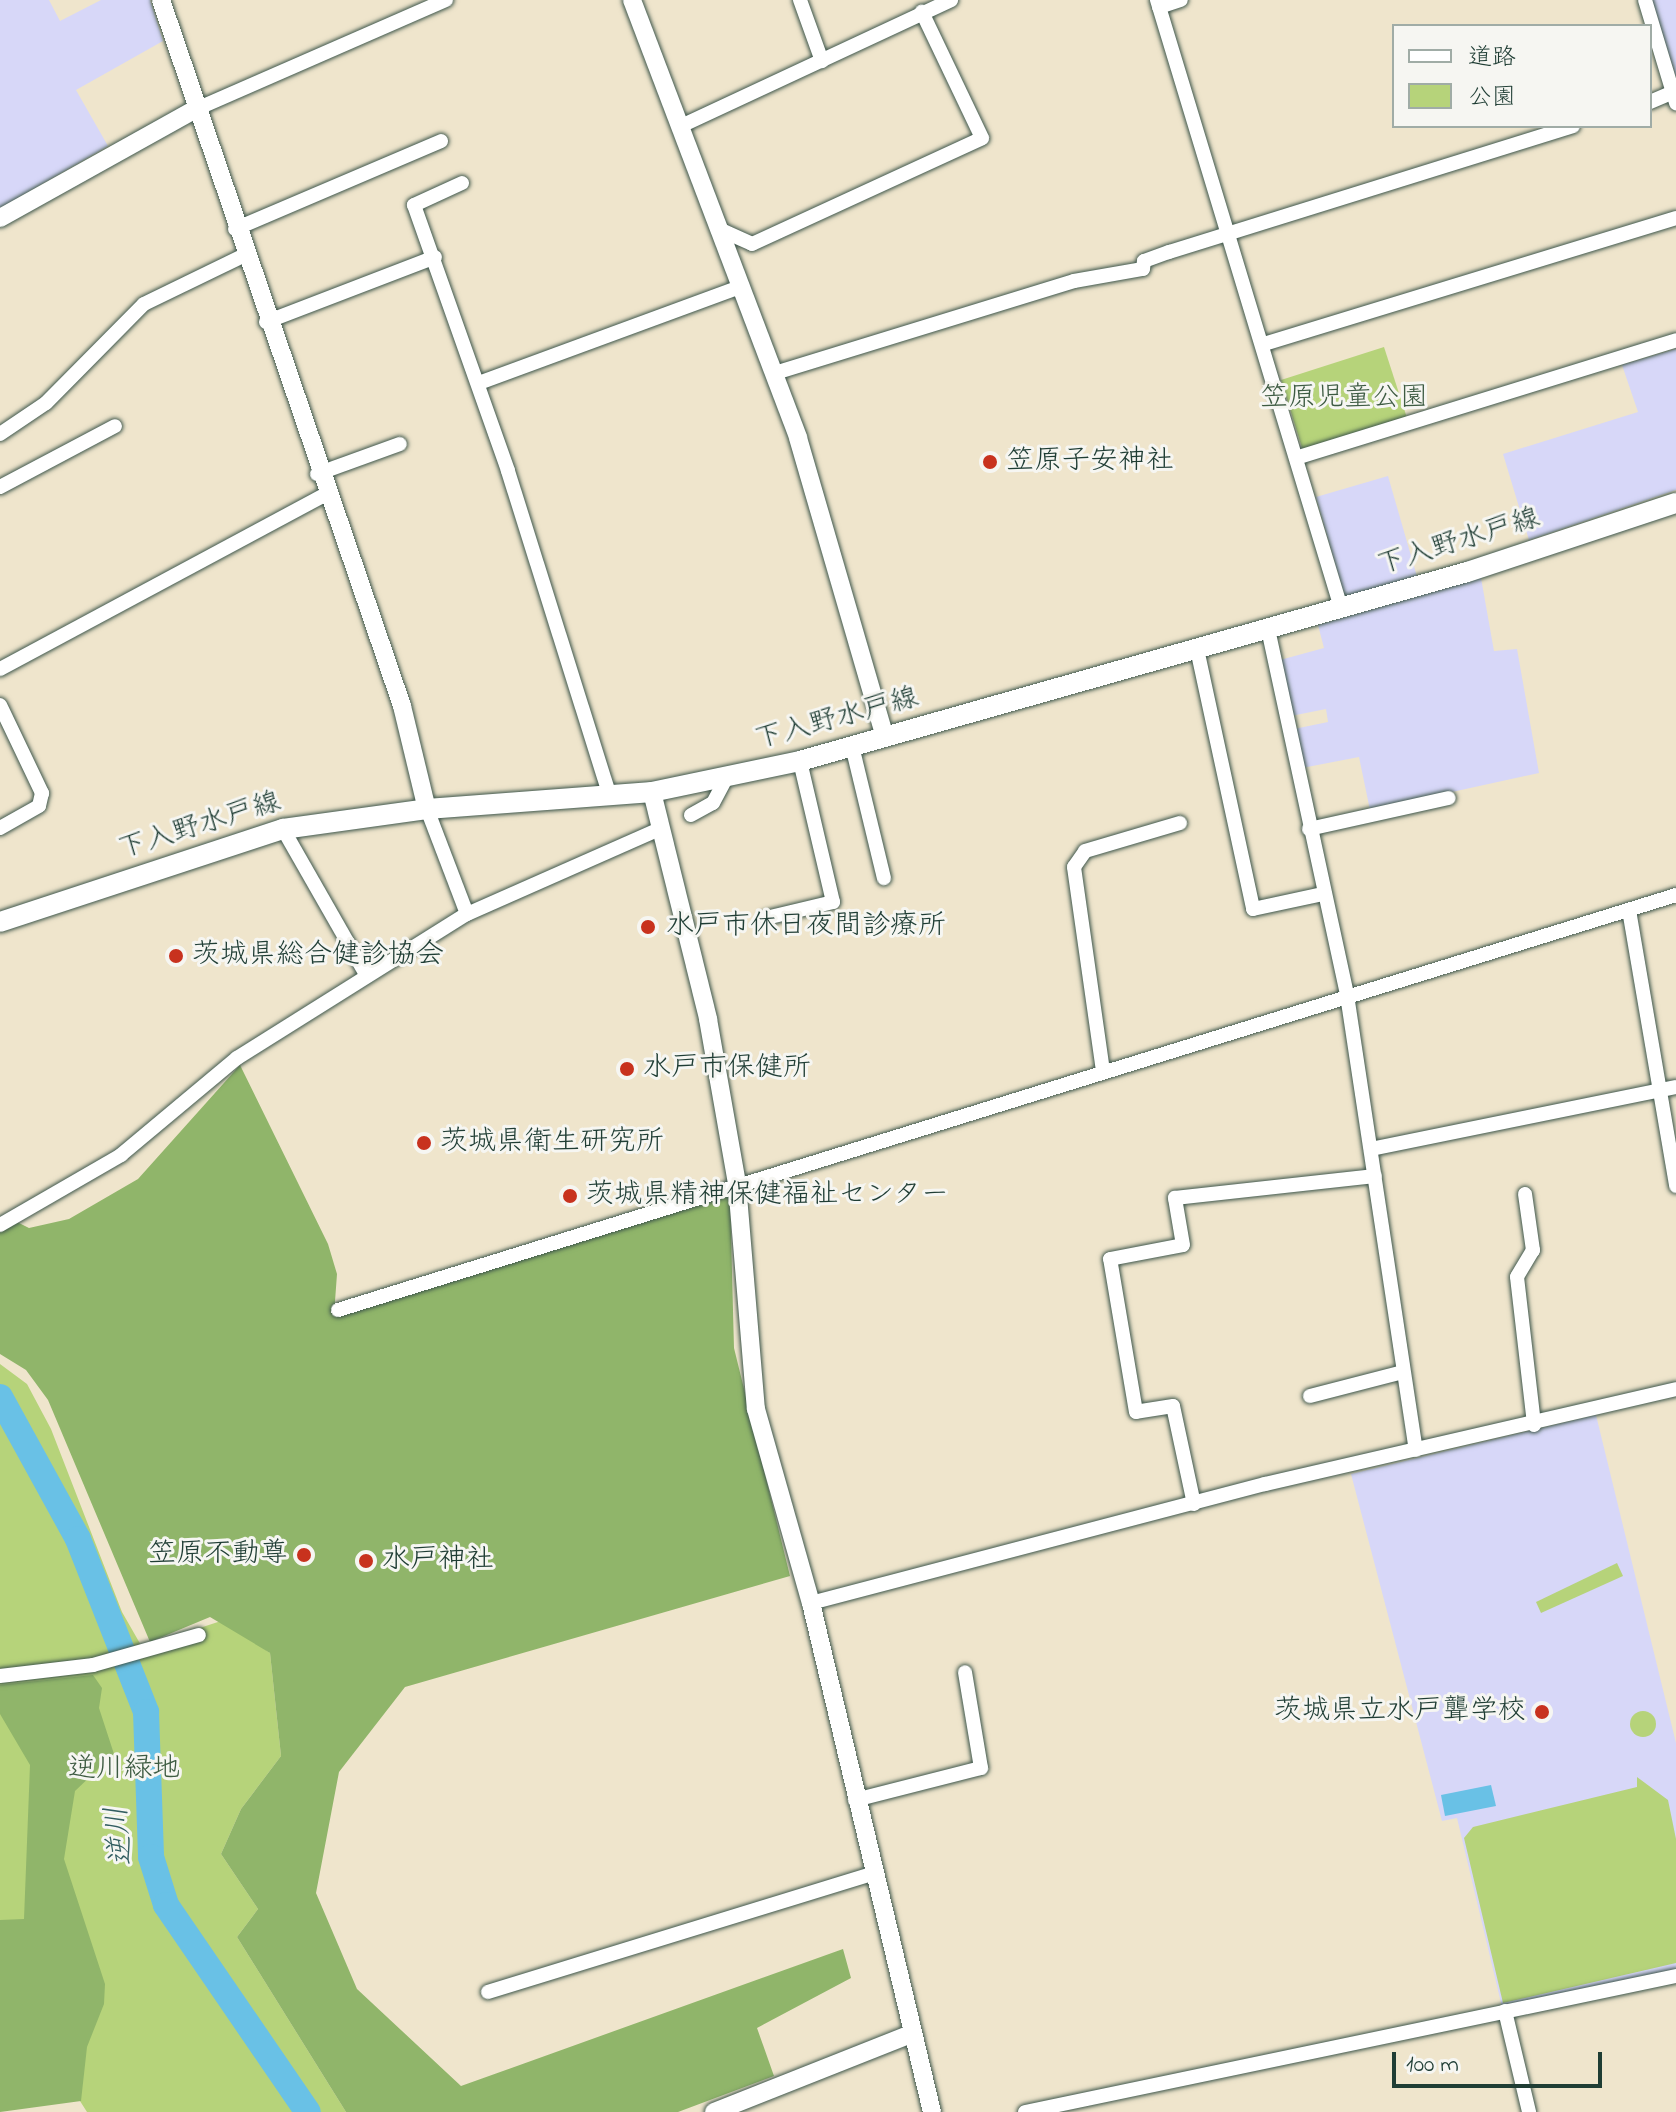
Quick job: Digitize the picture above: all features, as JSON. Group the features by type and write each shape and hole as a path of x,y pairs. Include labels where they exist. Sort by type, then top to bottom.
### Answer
{"main road":[{"name":"下入野水戸線","path":"0,922 283,829 427,809 652,792 800,761 1341,608 1676,503"}],"street":[{"path":"161,0 194,110 324,495 402,706 427,809 467,914"},
{"path":"0,218 194,110 446,0"},
{"path":"632,0 775,373 885,737"},
{"path":"800,0 822,61"},
{"path":"681,126 951,0"},
{"path":"1181,0 1158,3 1299,457 1341,608"},
{"path":"1645,0 1675,96 1652,102"},
{"path":"721,230 752,244 982,138 922,12"},
{"path":"775,373 1074,281 1143,269 1144,261 1228,233 1567,128"},
{"path":"235,229 441,141"},
{"path":"462,183 414,205 479,383 610,796"},
{"path":"1264,344 1676,218"},
{"path":"0,434 46,403 144,304 243,256"},
{"path":"266,322 435,257"},
{"path":"479,383 742,286"},
{"path":"1299,457 1676,340"},
{"path":"0,487 115,426"},
{"path":"317,474 400,444"},
{"path":"0,669 324,495"},
{"path":"1268,629 1347,995 1416,1450"},
{"path":"1197,649 1253,909 1323,894"},
{"path":"0,705 42,793 39,806 0,828"},
{"path":"852,746 884,878"},
{"path":"766,918 833,902 800,761"},
{"path":"691,815 713,803 727,777"},
{"path":"652,792 737,1184 748,1365 811,1603 872,1874 932,2112"},
{"path":"1309,829 1449,798"},
{"path":"1103,1071 1074,867 1085,851 1180,823"},
{"path":"0,1225 121,1155 237,1058 467,914 662,828"},
{"path":"283,829 367,976"},
{"path":"338,1310 1676,895"},
{"path":"1629,910 1676,1186"},
{"path":"1371,1149 1676,1087"},
{"path":"1194,1504 1173,1406 1136,1412 1110,1259 1183,1245 1175,1198 1375,1176"},
{"path":"1525,1194 1533,1250 1517,1277 1534,1425"},
{"path":"1310,1396 1403,1372"},
{"path":"811,1603 1194,1504 1676,1389"},
{"path":"0,1676 105,1662 199,1635"},
{"path":"855,1800 981,1768 965,1672"},
{"path":"488,1992 872,1874"},
{"path":"1025,2112 1676,1976"},
{"path":"1505,2011 1529,2112"},
{"path":"714,2112 911,2034"}],"shaded area":[{"path":"0,0 49,0 60,21 101,0 150,0 163,41 76,90 108,146 0,208"},
{"path":"1652,0 1676,0 1676,77"},
{"path":"1676,349 1676,490 1529,540 1503,454 1638,412 1622,365"},
{"path":"1388,476 1418,580 1346,601 1316,497"},
{"path":"1481,578 1494,651 1517,649 1539,773 1370,810 1359,757 1302,768 1294,729 1328,722 1326,709 1291,716 1280,660 1324,648 1318,625"},
{"name":"茨城県立水戸聾学校","path":"1596,1415 1676,1743 1676,1971 1502,2007 1457,1818 1442,1821 1351,1474"}],"green space":[{"name":"笠原児童公園","path":"1384,347 1407,418 1303,451 1281,380"},
{"path":"240,1065 328,1244 337,1274 334,1315 730,1196 734,1348 790,1576 405,1687 339,1772 316,1893 357,1989 461,2086 843,1949 851,1978 757,2028 774,2076 678,2112 346,2112 237,1937 258,1909 221,1854 241,1809 281,1756 270,1653 210,1617 150,1642 48,1400 26,1370 0,1354 0,1232 17,1222 29,1228 69,1219 138,1179"},
{"name":"逆川緑地","path":"0,1364 27,1384 51,1429 122,1612 142,1647 224,1620 270,1653 281,1756 241,1809 221,1854 258,1909 237,1937 346,2112 87,2112 80,2101 0,2100"},
{"path":"1617,1563 1623,1576 1541,1613 1536,1602"},
{"path":"93,1675 102,1688 99,1708 114,1754 75,1791 64,1859 105,1984 104,2004 87,2047 81,2101 0,2112 0,1920 24,1919 30,1765 0,1714 0,1685"},
{"path":"1643,1711 1652,1715 1656,1724 1652,1733 1643,1737 1634,1733 1630,1724 1634,1715"},
{"path":"1637,1777 1668,1800 1676,1839 1676,1963 1503,2003 1464,1838 1473,1827 1637,1787"}],"water":[{"path":"1491,1785 1496,1806 1445,1816 1441,1795"}],"waterway":[{"name":"逆川","path":"0,1397 78,1539 146,1712 151,1857 166,1905 308,2112"}],"place":[{"name":"笠原子安神社","path":"990,462"},
{"name":"水戸市休日夜間診療所","path":"648,927"},
{"name":"茨城県総合健診協会","path":"176,956"},
{"name":"水戸市保健所","path":"627,1069"},
{"name":"茨城県衛生研究所","path":"424,1143"},
{"name":"茨城県精神保健福祉センター","path":"570,1196"},
{"name":"笠原不動尊","path":"304,1555"},
{"name":"水戸神社","path":"366,1561"},
{"name":"茨城県立水戸聾学校","path":"1542,1712"}]}
